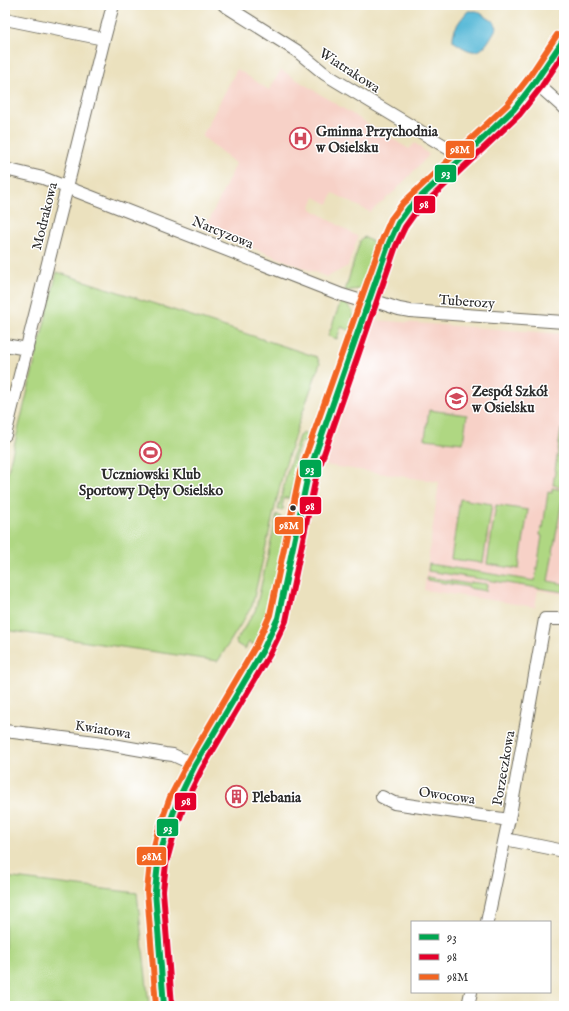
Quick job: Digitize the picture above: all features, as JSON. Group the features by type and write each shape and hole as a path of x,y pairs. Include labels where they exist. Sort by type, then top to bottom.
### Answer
{"street":[{"name":"Modrakowa","path":"5,435 114,5"},
{"name":"Wiatrakowa","path":"224,5 297,51 325,74 451,150 460,160"},
{"path":"5,19 104,40"},
{"path":"164,1006 155,891 158,863 168,827 178,800 195,765 264,650 278,618 308,475 368,301 398,223 412,204 509,114 535,82 564,39"},
{"path":"535,82 562,106"},
{"name":"Narcyzowa","path":"5,169 43,178 334,292 368,301"},
{"name":"Tuberozy","path":"368,301 410,312 564,322"},
{"path":"5,345 27,348"},
{"name":"Porzeczkowa","path":"487,921 509,820 545,619 564,620"},
{"name":"Kwiatowa","path":"5,731 96,742 165,754 195,765"},
{"name":"Owocowa","path":"382,797 394,803 509,820"},
{"path":"505,839 564,851"},
{"path":"468,1006 471,993"}],"shaded area":[{"name":"Gminna Przychodnia w Osielsku","path":"237,69 269,90 281,70 409,149 415,143 429,155 395,191 370,212 333,193 328,204 315,197 310,208 358,237 348,266 327,277 205,229 236,164 202,136"},
{"name":"Zespół Szkół w Osielsku","path":"374,320 564,334 564,595 538,590 535,607 424,590 439,482 325,465"}],"green space":[{"path":"364,237 376,244 379,251 367,283 359,289 345,291 360,241"},
{"name":"Uczniowski Klub Sportowy Dęby Osielsko","path":"57,272 317,357 320,363 283,473 252,606 218,661 5,630 5,483"},
{"path":"341,301 349,307 353,313 353,321 351,331 341,327 337,339 328,336"},
{"path":"429,410 467,415 463,443 425,439"},
{"path":"561,429 564,430 564,487 553,485"},
{"path":"304,433 314,437 311,444 301,441 294,460 304,463 303,466 289,498 284,498 282,507 284,508 282,510 278,510 287,473 299,436"},
{"path":"552,488 564,490 564,500 562,500 548,581 564,584 564,592 428,571 429,564 535,581 542,536 540,535 541,528 543,528 548,492 552,493"},
{"path":"460,499 492,504 483,563 451,559"},
{"path":"496,505 528,510 519,569 487,564"},
{"path":"277,514 281,517 280,528 283,529 283,562 266,629 257,644 249,642 245,649 237,644 236,641 255,611"},
{"path":"427,577 469,584 470,582 487,584 486,591 427,580"},
{"path":"5,877 137,893 149,1006 5,1006"}],"water":[{"path":"468,11 477,11 494,22 497,27 488,42 480,50 469,50 453,41 455,28"}],"transit line":[{"name":"98M","path":"156,1006 147,891 150,862 157,834 170,797 188,762 256,646 270,615 300,472 382,240 391,219 403,203 508,104 529,77 557,35"},
{"name":"93","path":"164,1006 155,891 158,863 165,836 178,800 195,765 263,650 278,618 308,475 389,243 398,223 409,208 514,109 535,82 564,39"},
{"name":"98","path":"172,1005 163,891 166,864 173,838 185,803 202,769 270,654 286,621 316,477 396,246 405,227 415,213 520,114 542,86 564,53"}],"place":[{"name":"Gminna Przychodnia w Osielsku","path":"300,139"},
{"name":"Zespół Szkół w Osielsku","path":"456,399"},
{"name":"Uczniowski Klub Sportowy Dęby Osielsko","path":"151,452"},
{"name":"Plebania","path":"236,797"}]}
